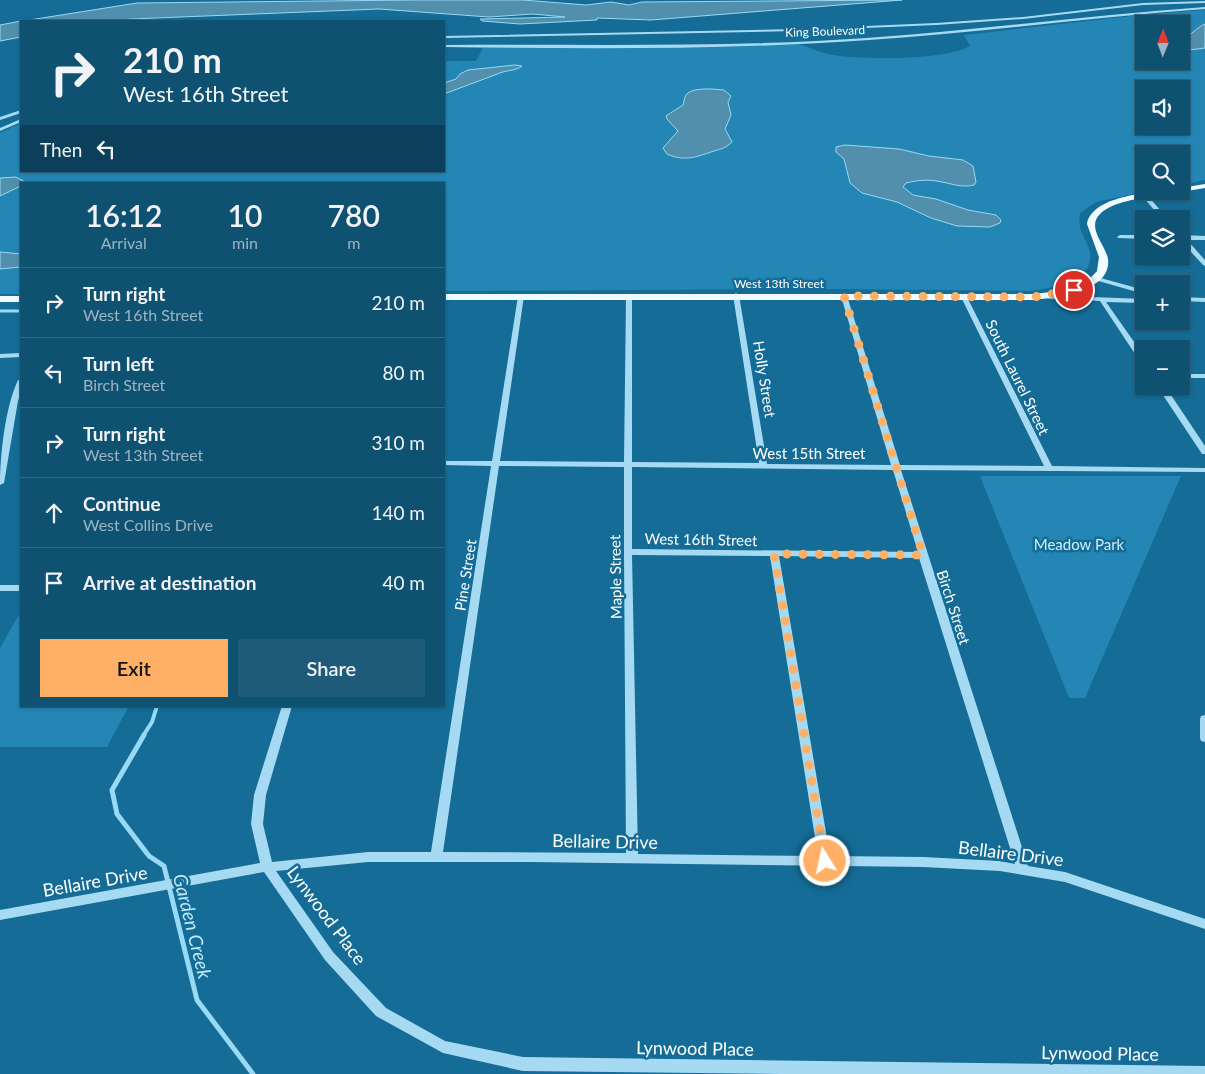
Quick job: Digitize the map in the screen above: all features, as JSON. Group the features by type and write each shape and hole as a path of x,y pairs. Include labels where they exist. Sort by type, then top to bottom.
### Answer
{"main road":[{"path":"1190,188 1205,186"},
{"path":"1034,297 1074,290 1097,279 1103,269 1104,259 1091,229 1091,220 1098,212 1109,205 1135,198"},
{"name":"West 13th Street","path":"445,297 1034,297"},
{"path":"0,299 20,299"}],"street":[{"name":"King Boulevard","path":"445,37 693,32 936,24 1023,18 1143,4 1205,2"},
{"name":"King Boulevard","path":"445,46 698,45 824,42 952,34 1136,13 1205,8"},
{"path":"693,32 698,45"},
{"path":"0,119 20,111"},
{"path":"0,130 20,120"},
{"path":"1148,200 1157,210"},
{"path":"1120,237 1135,237"},
{"path":"1190,237 1205,238"},
{"path":"1190,246 1205,264"},
{"path":"1097,279 1135,290"},
{"name":"Pine Street","path":"436,857 521,296"},
{"name":"Maple Street","path":"629,296 630,465 628,552 632,858"},
{"name":"Holly Street","path":"736,296 764,467"},
{"name":"Birch Street","path":"844,296 923,555 1023,869"},
{"name":"South Laurel Street","path":"964,297 1049,469"},
{"name":"West 13th Street","path":"1034,297 1135,300"},
{"path":"1190,299 1205,300"},
{"path":"1102,300 1135,348"},
{"path":"0,356 20,355"},
{"path":"1190,376 1205,376"},
{"path":"0,483 14,401 20,385"},
{"path":"1167,395 1205,452"},
{"name":"West 15th Street","path":"445,463 1205,470"},
{"name":"West 16th Street","path":"628,552 923,555"},
{"path":"774,554 825,861"},
{"path":"0,588 20,588"},
{"path":"267,867 257,824 260,795 287,707"},
{"path":"1205,719 1205,738"},
{"name":"Bellaire Drive","path":"0,915 267,867 368,857 632,858 974,864 1023,869 1083,882 1205,924"},
{"name":"Lynwood Place","path":"267,867 329,956 381,1012 443,1047 523,1064 1205,1073"}],"green space":[{"path":"1205,10 1205,180 1190,183 1190,145 1135,145 1135,194 1096,202 1080,213 1081,230 1090,253 1089,263 1085,271 1070,282 1060,286 1031,291 832,289 445,291 445,182 20,182 20,294 0,294 0,133 20,123 20,172 445,172 445,61 476,61 483,48 799,44 824,53 842,56 901,58 941,54 958,51 970,46 964,35 1135,16 1135,70 1190,70 1190,15 1141,15"},
{"name":"Meadow Park","path":"980,476 1181,476 1085,698 1069,698"},
{"path":"20,613 20,707 128,707 107,747 0,747 0,648"}],"shaded area":[{"path":"523,0 586,5 611,2 629,5 642,2 902,0 651,20 597,18 597,20 520,24 482,21 480,19 565,17 533,14 489,17 379,9 121,20 29,20 137,3"},
{"path":"20,21 20,37 0,41 0,25"},
{"path":"1205,24 1205,48 1190,50 1190,34"},
{"path":"515,65 522,66 445,94 445,83 456,79 460,74 468,70"},
{"path":"712,89 724,90 731,96 728,102 731,115 725,129 732,142 721,149 690,158 679,158 667,154 663,148 678,131 666,116 683,105 685,97 690,92"},
{"path":"845,145 899,149 929,156 963,160 973,166 976,182 974,185 962,186 924,180 906,183 903,187 913,195 936,199 968,210 996,215 1001,220 1000,223 990,227 957,226 931,218 897,202 862,193 850,183 844,159 836,152 836,147"},
{"path":"16,177 25,182 20,182 20,186 0,196 0,178"},
{"path":"0,252 20,254 20,267 0,269"}],"waterway":[{"name":"Garden Creek","path":"0,311 20,311"},
{"name":"Garden Creek","path":"143,736 152,722 157,707"},
{"name":"Garden Creek","path":"144,735 112,790 117,814 149,856 164,866 197,1000 253,1074"}],"route":[{"path":"825,861 774,554 923,555 844,296 1034,297 1074,290"}]}
